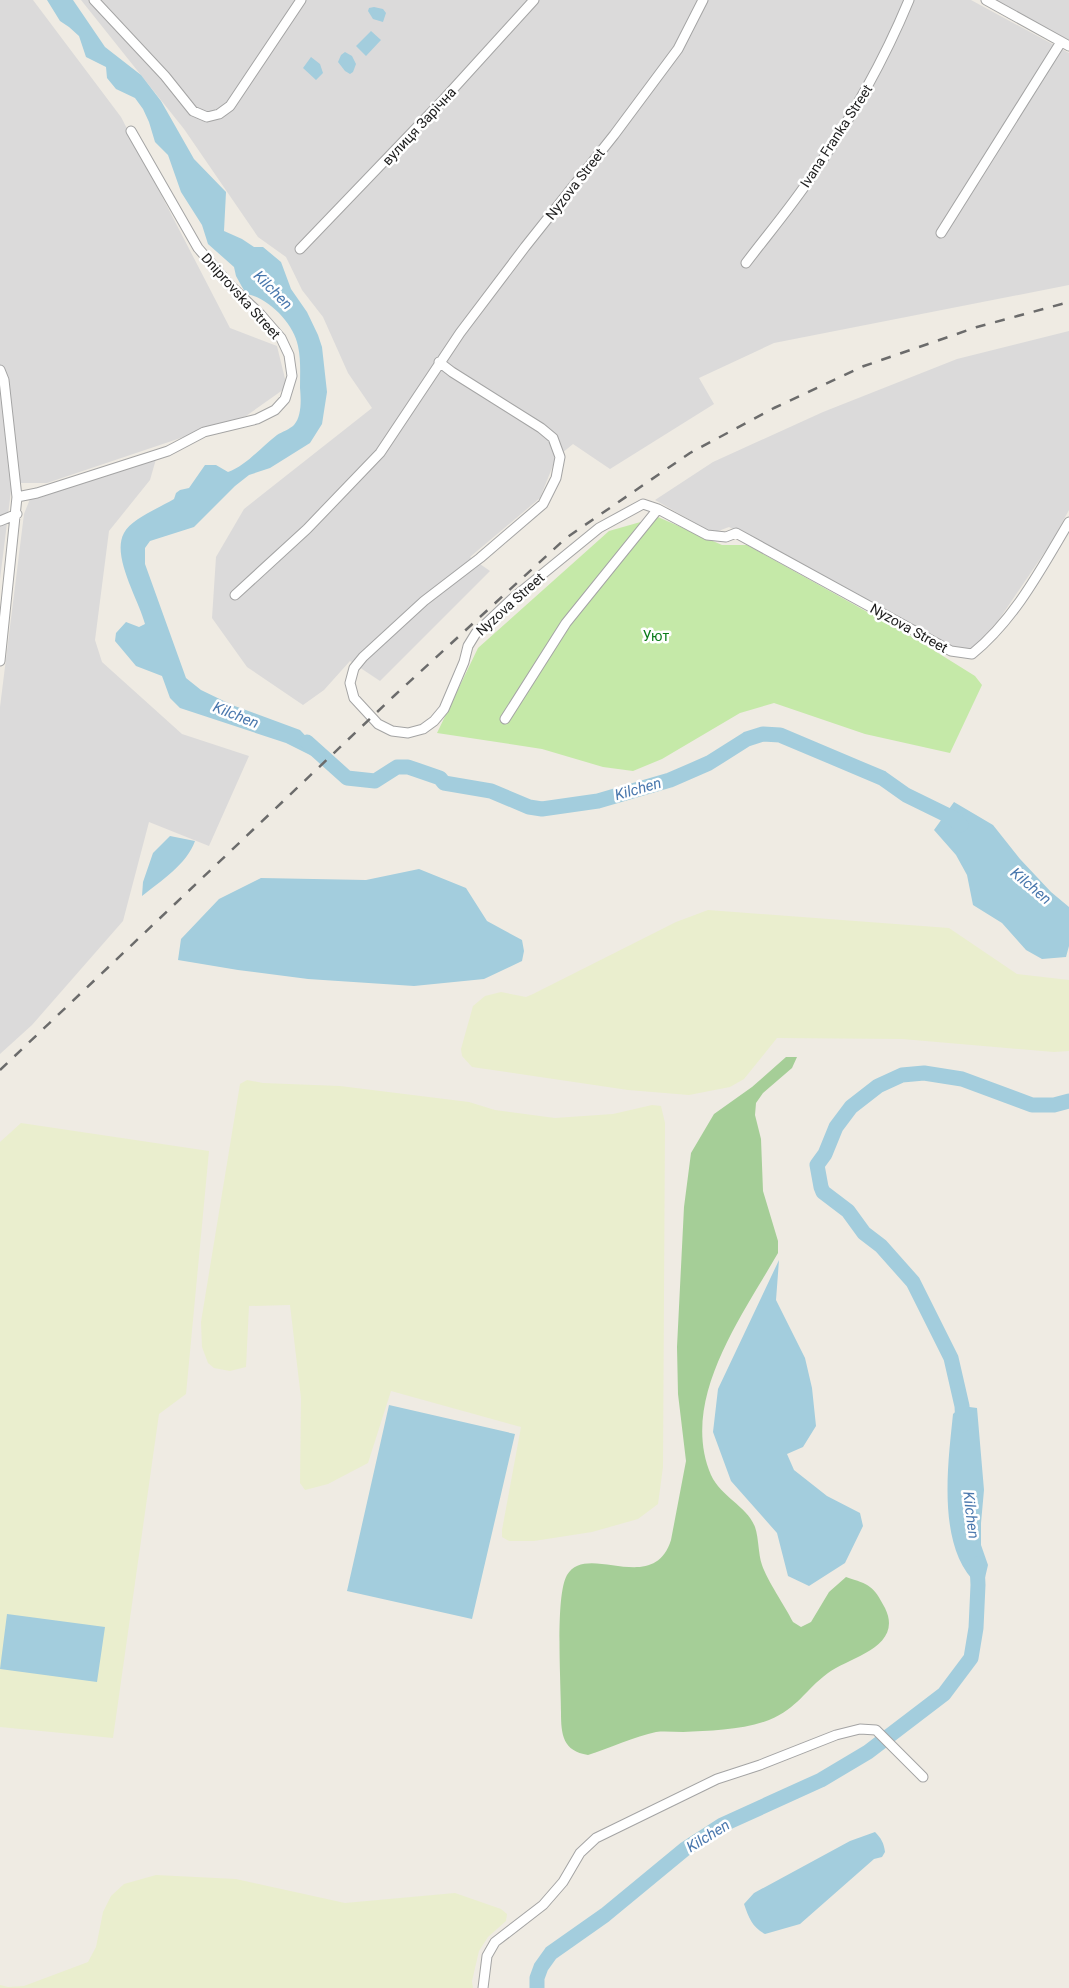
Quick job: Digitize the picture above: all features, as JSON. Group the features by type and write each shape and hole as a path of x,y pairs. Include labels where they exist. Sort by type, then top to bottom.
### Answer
{"street":[{"path":"94,0 165,76 193,110 207,117 219,114 230,106 298,1"},
{"name":"вулиця Зарічна","path":"300,249 444,99 534,0"},
{"name":"Nyzova Street","path":"235,595 307,529 380,453 439,362 678,49 703,0"},
{"name":"Ivana Franka Street","path":"746,263 810,178 850,118 874,76 908,0"},
{"path":"941,233 1065,44 986,0"},
{"name":"Dniprovska Street","path":"17,497 37,493 168,450 204,432 257,419 275,410 285,399 290,384 292,376 289,355 281,338 198,248 131,131"},
{"name":"Nyzova Street","path":"439,362 541,428 553,438 560,457 556,478 543,504 480,558 424,601 363,657 354,668 350,683 354,698 378,724 392,731 408,733 423,729 434,721 444,709 464,662 468,646 476,633 512,599 599,528 643,504 658,509 707,535 726,537 736,534 951,652 972,654 990,639 1009,616 1042,570 1069,522"},
{"path":"0,370 4,380 17,497 17,514 0,662"},
{"path":"505,719 566,623 658,509"},
{"path":"0,521 17,514"},
{"path":"483,1988 486,1956 495,1942 542,1905 563,1882 580,1853 596,1838 717,1779 760,1766 836,1735 860,1729 876,1730 923,1777"}],"shaded area":[{"path":"0,0 33,0 121,117 230,328 277,346 287,387 246,416 47,483 12,483 0,579"},
{"path":"81,0 971,0 1069,53 1069,285 774,343 699,378 714,404 610,469 573,444 556,458 540,498 470,557 490,571 380,681 350,661 324,690 303,705 247,667 212,618 216,557 244,509 372,408 348,373 323,317 302,290 286,257 258,237 184,129"},
{"path":"991,0 1069,0 1069,40"},
{"path":"1069,331 1069,510 1051,543 998,621 972,649 945,645 729,527 713,533 655,500 713,462 823,412 957,359"},
{"path":"156,459 150,480 109,531 95,640 102,662 182,734 249,756 209,846 149,822 123,921 32,1025 0,1054 0,707 24,514 30,499"}],"green space":[{"name":"Уют","path":"658,517 722,545 747,545 914,638 975,676 982,685 950,753 865,734 774,703 740,713 662,759 633,771 603,767 542,749 437,733 478,648 609,531"},
{"path":"708,910 949,928 1017,974 1069,980 1069,1051 1054,1052 902,1039 777,1038 744,1079 730,1087 689,1095 628,1090 472,1067 462,1056 461,1049 473,1006 485,996 501,992 526,997 676,922"},
{"path":"786,1057 797,1057 792,1068 763,1093 756,1103 755,1115 761,1139 763,1191 778,1241 778,1253 733,1331 719,1360 709,1388 703,1418 703,1447 715,1483 746,1513 755,1527 764,1571 793,1622 801,1627 811,1622 829,1592 846,1577 866,1584 874,1590 885,1608 889,1621 887,1632 872,1649 828,1673 787,1710 769,1720 749,1726 726,1729 656,1732 588,1755 580,1753 568,1746 565,1741 561,1720 560,1620 563,1586 567,1575 576,1566 589,1563 635,1567 650,1565 662,1556 671,1540 686,1461 678,1394 677,1347 684,1207 691,1153 714,1114 752,1087"},
{"path":"247,1080 263,1083 340,1086 469,1102 495,1110 555,1118 613,1114 652,1105 661,1106 665,1123 663,1467 658,1504 638,1519 592,1532 534,1541 509,1541 502,1537 502,1530 521,1427 391,1391 368,1463 328,1484 305,1490 300,1483 301,1398 290,1305 249,1306 246,1367 230,1371 214,1368 208,1363 202,1347 201,1322 240,1084"},
{"path":"21,1123 209,1151 186,1394 159,1414 113,1738 0,1727 0,1142"},
{"path":"156,1875 236,1879 345,1903 455,1893 501,1909 507,1914 506,1921 488,1937 479,1951 472,1981 473,1988 0,1988 0,1985 8,1987 24,1986 88,1962 96,1947 103,1912 111,1896 124,1884"}],"water":[{"path":"47,0 73,0 105,47 141,75 161,101 194,159 226,192 224,231 254,247 263,247 281,262 291,289 307,312 318,335 322,347 327,392 322,424 310,443 270,468 249,475 235,486 194,527 150,541 145,548 145,564 186,678 201,690 232,705 300,730 315,746 327,751 323,756 314,757 286,743 180,708 170,698 162,676 136,666 115,641 116,633 126,622 139,627 145,624 123,566 121,543 124,533 139,518 174,499 176,493 180,490 189,488 205,465 216,465 228,472 235,469 277,435 294,425 298,417 301,397 300,357 296,338 286,321 263,300 246,294 236,276 234,267 208,244 202,225 181,192 168,155 155,142 143,109 135,98 116,89 107,78 106,67 86,57 79,36 60,21"},
{"path":"369,8 383,9 386,13 383,22 373,19 368,11"},
{"path":"371,31 381,40 366,56 356,46"},
{"path":"345,52 352,56 356,64 353,72 350,74 338,62 341,55"},
{"path":"311,57 320,64 323,73 316,80 303,68"},
{"path":"954,802 993,825 1020,859 1051,892 1069,907 1069,946 1066,957 1042,959 1026,950 1002,923 973,905 967,875 956,855 934,830"},
{"path":"170,836 195,841 180,865 142,896 143,882 153,853"},
{"path":"419,869 466,888 487,921 522,940 524,951 522,961 484,979 414,986 308,979 178,960 181,939 219,899 261,878 366,880"},
{"path":"779,1260 776,1300 805,1358 812,1388 816,1426 803,1447 787,1454 794,1470 827,1496 860,1513 863,1526 845,1563 809,1586 788,1576 777,1533 731,1481 713,1432 718,1389"},
{"path":"389,1405 515,1434 472,1619 347,1591"},
{"path":"962,1406 977,1408 984,1490 981,1545 988,1565 984,1582 978,1585 965,1569 956,1550 950,1528 948,1480 953,1414"},
{"path":"7,1614 105,1627 97,1682 0,1669"},
{"path":"875,1832 884,1846 885,1852 882,1857 874,1859 800,1924 765,1934 754,1925 749,1918 744,1904 754,1893 850,1841"}],"waterway":[{"name":"Kilchen","path":"307,742 347,778 375,781 397,767 408,767 440,778 444,783 491,791 529,807 542,809 598,801 670,780 709,763 747,739 763,734 780,735 882,778 906,795 953,818 961,825"},
{"name":"Kilchen","path":"963,1425 962,1406 951,1358 913,1282 881,1246 864,1233 848,1211 823,1192 817,1165 825,1154 836,1127 851,1107 878,1086 902,1075 924,1073 962,1079 1032,1105 1054,1105 1069,1101"},
{"name":"Kilchen","path":"537,1988 537,1978 541,1967 551,1953 605,1915 685,1849 722,1825 821,1780 868,1752 944,1694 971,1658 976,1628 977,1564"}],"railway":[{"path":"0,1070 395,695 566,538 690,453 774,408 864,366 977,327 1069,302"}]}
